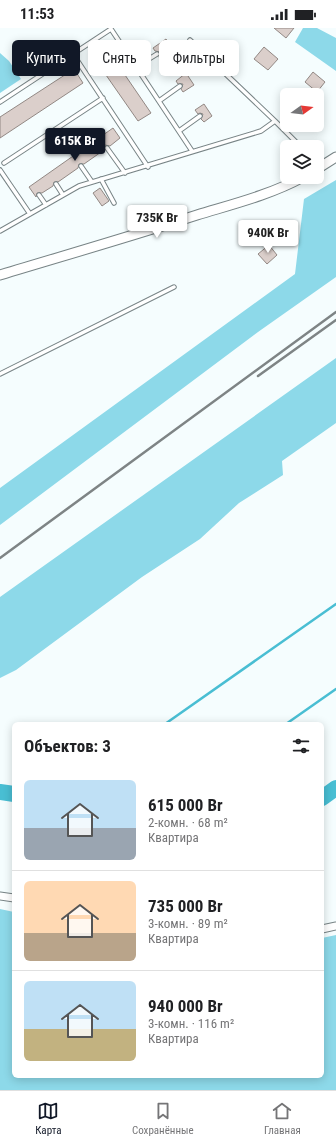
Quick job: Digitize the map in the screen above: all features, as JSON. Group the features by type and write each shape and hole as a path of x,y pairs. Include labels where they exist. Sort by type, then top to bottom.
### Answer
{"street":[{"path":"324,164 336,157"},
{"path":"0,274 130,237 262,195 290,184"},
{"path":"0,896 12,898"},
{"path":"324,929 336,926"}],"lane":[{"path":"94,40 111,29 118,40"},
{"path":"151,58 157,54"},
{"path":"80,64 148,167"},
{"path":"0,102 40,76"},
{"path":"142,76 192,152"},
{"path":"228,76 294,140"},
{"path":"159,101 180,86"},
{"path":"4,163 103,98"},
{"path":"179,131 200,116"},
{"path":"0,232 79,186 148,167 192,152 261,132 275,120"},
{"path":"107,148 125,173"},
{"path":"81,166 92,182"},
{"path":"0,170 30,214"},
{"path":"101,179 114,203"},
{"path":"56,184 63,195"},
{"path":"39,195 46,205"},
{"path":"0,374 174,287"}],"shaded area":[{"path":"303,28 317,28 336,38 336,71 295,42"},
{"path":"0,53 12,66 12,76 19,76 21,79 0,93"},
{"path":"336,180 336,277 258,332 0,525 0,488 295,274 304,199"},
{"path":"336,358 336,423 282,461 283,475 239,503 200,539 142,577 16,670 0,678 0,597"},
{"path":"0,909 12,912 12,1078 324,1078 324,938 336,935 336,1090 0,1090"}],"building":[{"path":"274,28 294,28 286,38"},
{"path":"159,44 159,52 155,51 153,48"},
{"path":"264,47 278,59 268,70 254,59"},
{"path":"313,72 325,82 320,88 312,88 305,82"},
{"path":"63,76 78,76 83,83 0,138 0,117"},
{"path":"107,76 126,76 151,113 138,121"},
{"path":"182,76 188,76 194,85 183,92 181,89 183,84 178,84 176,81"},
{"path":"204,104 212,116 204,122 201,119 203,114 198,114 195,110"},
{"path":"113,128 120,138 110,146 105,145 104,150 84,164 79,164 78,168 58,182 54,182 53,186 42,193 37,193 36,197 29,187"},
{"path":"100,188 109,201 102,206 93,193"},
{"path":"269,245 277,255 267,264 258,254"}],"waterway":[{"path":"168,722 336,604"},
{"path":"289,722 336,689"},
{"path":"324,797 336,788"},
{"path":"0,792 12,794"}],"railway":[{"path":"0,558 336,312"},
{"path":"258,376 336,320"}]}
